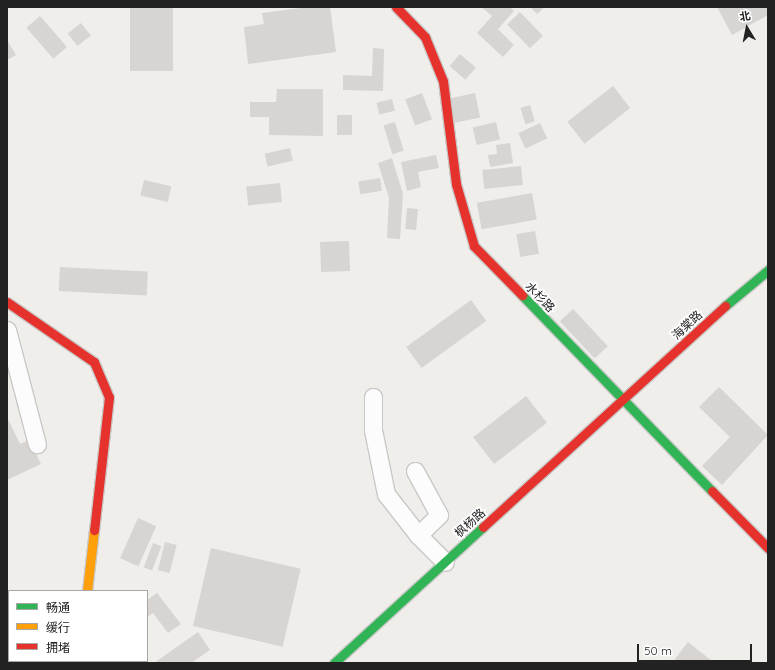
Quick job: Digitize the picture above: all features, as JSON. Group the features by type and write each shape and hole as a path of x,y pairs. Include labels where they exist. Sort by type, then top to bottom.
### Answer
{"street":[{"name":"水杉路","path":"396,7 425,37 443,81 456,184 474,246 768,548"},
{"name":"海棠路","path":"623,400 768,270"},
{"path":"7,302 94,362 109,397 87,590"},
{"path":"7,330 37,444"},
{"path":"373,397 373,430 386,494 418,534 445,562"},
{"name":"枫杨路","path":"334,663 623,400"},
{"path":"415,471 439,515 418,534"}],"building":[{"path":"130,7 173,7 173,71 130,71"},
{"path":"309,7 330,7 336,52 248,64 244,27 264,24 262,13"},
{"path":"481,7 510,7 514,11 498,29 514,45 503,57 477,33 492,16"},
{"path":"530,7 545,7 537,14"},
{"path":"717,7 768,7 768,15 732,35"},
{"path":"520,12 543,36 530,48 507,25"},
{"path":"40,16 67,47 53,59 26,28"},
{"path":"81,23 91,36 77,46 68,33"},
{"path":"7,40 16,55 7,60"},
{"path":"373,48 384,49 383,91 343,90 343,75 372,76"},
{"path":"460,54 476,68 465,80 450,66"},
{"path":"613,86 630,108 585,144 567,122"},
{"path":"277,89 323,89 323,136 269,135 269,117 250,117 250,102 276,102"},
{"path":"422,93 432,119 415,126 405,99"},
{"path":"475,93 480,117 455,123 450,98"},
{"path":"392,99 395,111 379,115 376,103"},
{"path":"530,105 535,121 525,124 520,108"},
{"path":"337,115 352,115 352,135 337,135"},
{"path":"395,122 404,151 392,154 384,126"},
{"path":"496,122 500,140 477,145 473,127"},
{"path":"540,123 547,138 525,149 518,133"},
{"path":"510,143 513,163 490,167 488,155 497,154 496,145"},
{"path":"290,148 293,161 268,167 265,154"},
{"path":"436,155 439,168 418,172 421,187 407,191 401,162"},
{"path":"392,158 403,194 400,239 387,238 389,198 378,163"},
{"path":"521,166 523,185 484,189 482,170"},
{"path":"380,178 382,191 360,194 358,181"},
{"path":"144,180 171,186 168,202 140,196"},
{"path":"280,183 282,202 248,205 246,187"},
{"path":"532,193 537,220 482,229 477,203"},
{"path":"407,208 418,209 416,230 405,229"},
{"path":"535,231 539,254 520,257 516,234"},
{"path":"349,241 350,271 321,272 320,242"},
{"path":"60,267 148,272 147,296 59,291"},
{"path":"471,300 486,321 422,368 406,347"},
{"path":"573,309 608,346 595,359 560,321"},
{"path":"719,387 768,435 722,485 702,466 730,437 699,407"},
{"path":"526,396 547,423 494,464 473,437"},
{"path":"7,417 20,444 29,440 41,464 7,480"},
{"path":"138,518 156,526 138,566 120,558"},
{"path":"165,542 177,545 170,573 158,570"},
{"path":"153,543 161,546 152,570 144,567"},
{"path":"211,548 301,569 283,647 193,626"},
{"path":"157,593 181,624 168,633 153,613 148,616 148,599"},
{"path":"198,632 210,650 191,663 154,663"},
{"path":"688,642 712,661 710,663 672,663"}],"traffic: fast":[{"path":"725,306 768,270"},
{"path":"522,295 712,491"},
{"path":"334,663 483,527"}],"traffic: slow":[{"path":"87,590 94,530"}],"traffic: jam":[{"path":"396,7 425,37 443,81 456,184 474,246 522,295"},
{"path":"7,302 94,362 109,397 94,530"},
{"path":"483,527 725,306"},
{"path":"712,491 768,548"}]}
